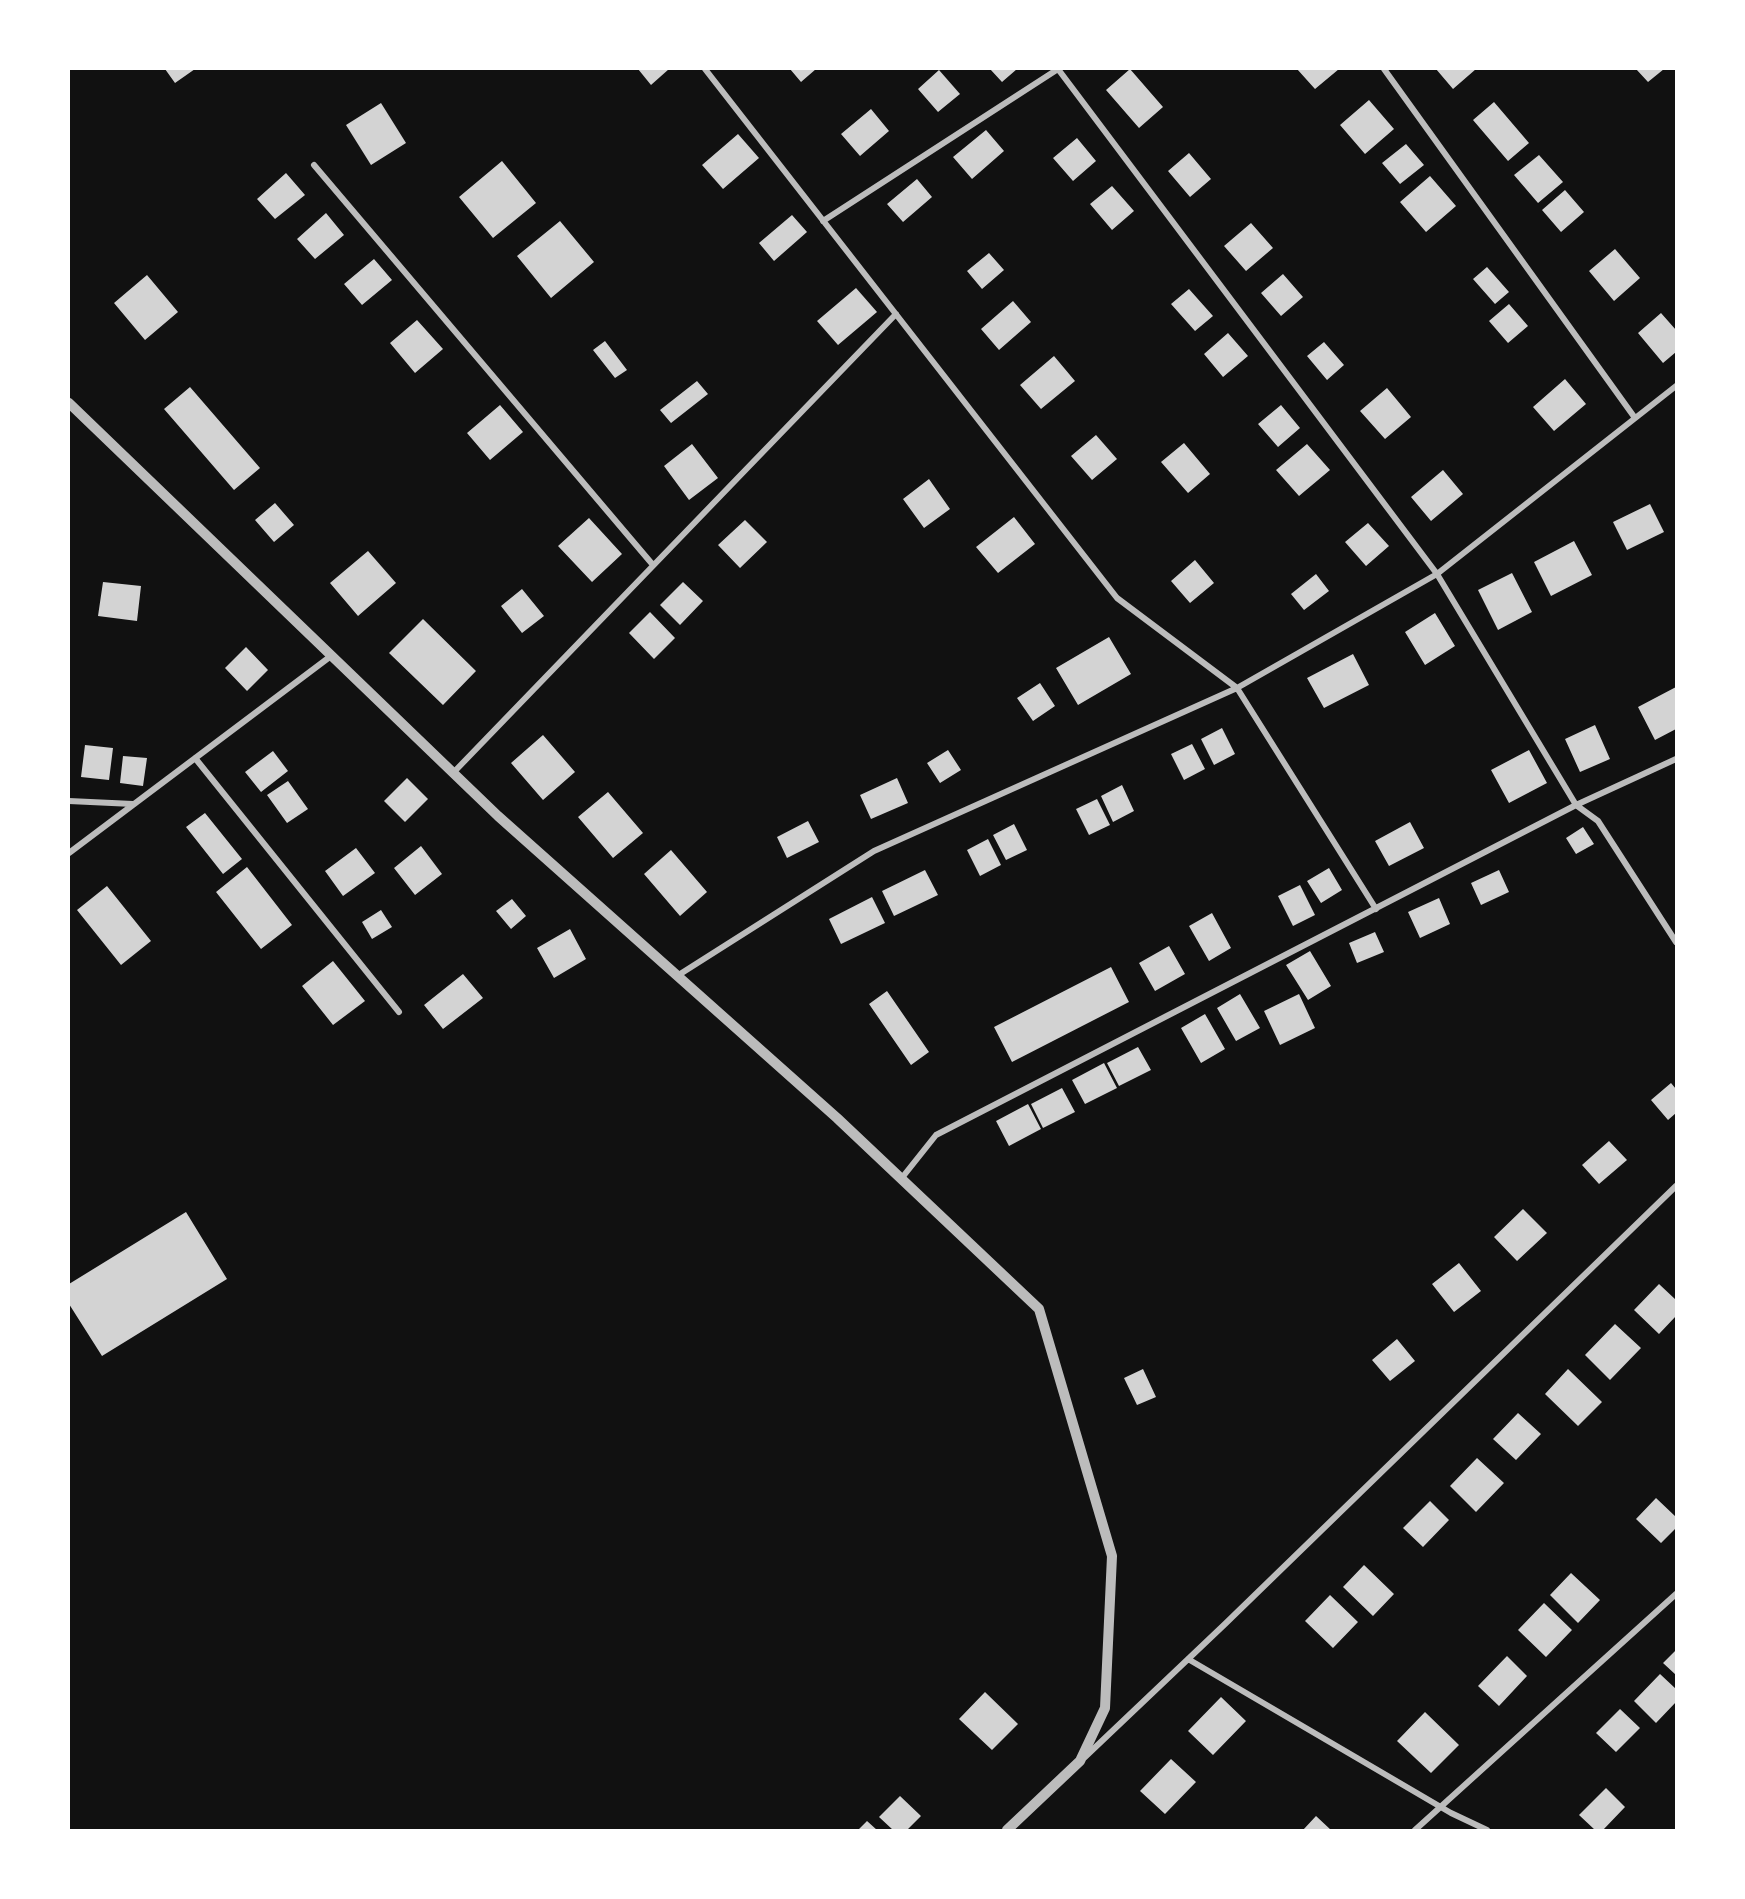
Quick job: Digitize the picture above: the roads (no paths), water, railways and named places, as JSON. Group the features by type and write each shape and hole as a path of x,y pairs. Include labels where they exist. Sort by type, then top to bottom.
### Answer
{"street":[{"path":"705,69 1117,598 1237,688 1376,909"},
{"path":"823,221 1058,69 1437,574 1576,805 1598,821 1676,942"},
{"path":"1384,69 1635,418"},
{"path":"314,165 653,565"},
{"path":"453,773 896,314"},
{"path":"677,976 874,851 1237,688 1437,574 1676,386"},
{"path":"69,403 498,816 837,1119 1039,1309 1112,1556 1105,1708 1080,1761"},
{"path":"69,853 332,656"},
{"path":"195,758 399,1012"},
{"path":"901,1179 936,1135 1576,805 1676,759"},
{"path":"69,801 134,804"},
{"path":"1007,1830 1188,1659 1676,1186"},
{"path":"1415,1830 1676,1594"},
{"path":"1188,1659 1440,1806 1487,1830"}]}
